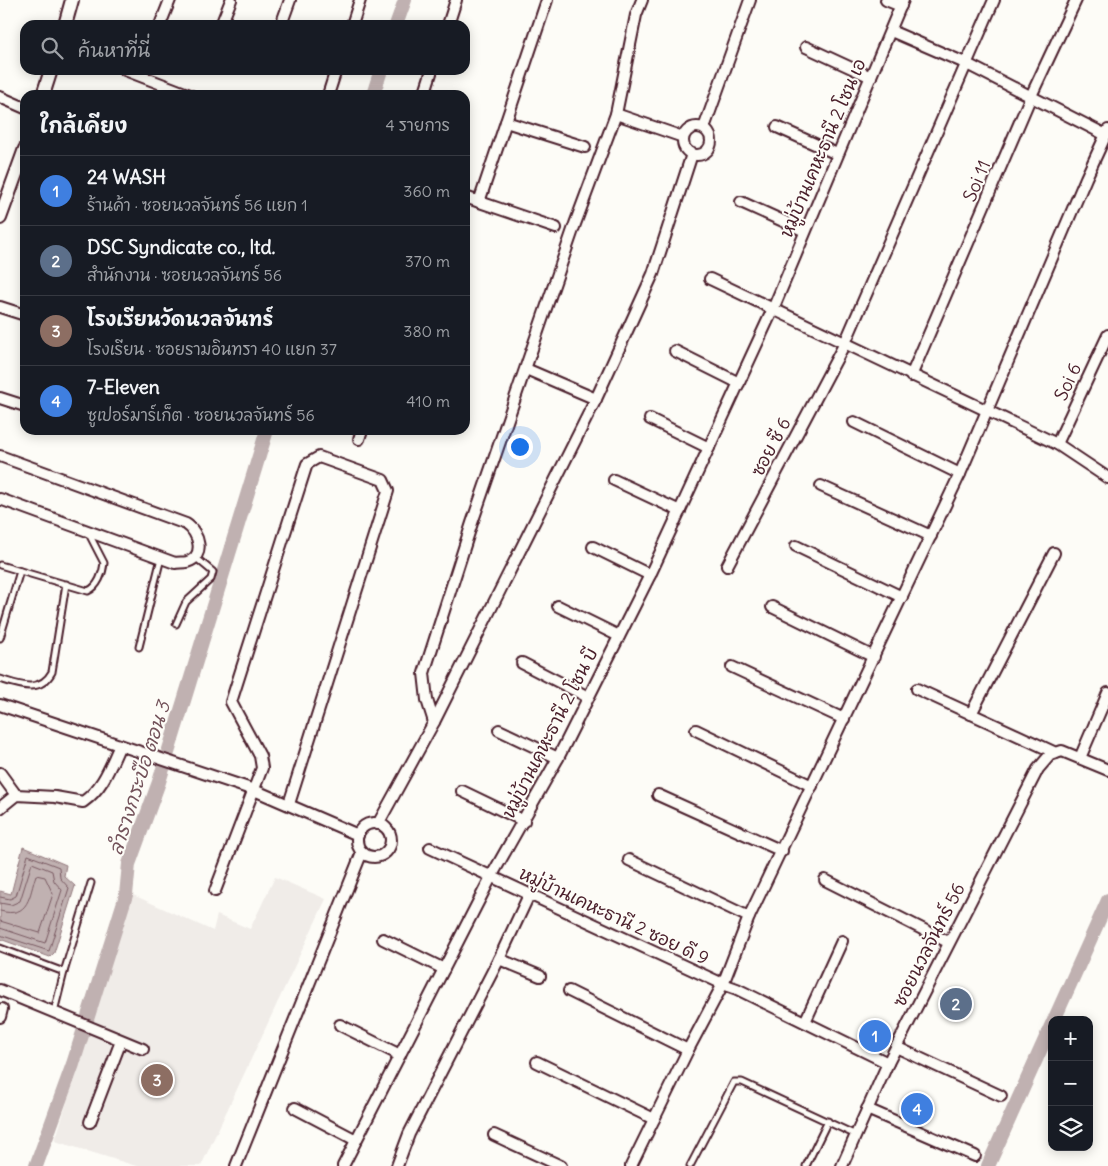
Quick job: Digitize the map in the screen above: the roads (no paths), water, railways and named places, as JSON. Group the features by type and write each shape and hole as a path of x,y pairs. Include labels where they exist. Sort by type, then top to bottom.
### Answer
{"street":[{"path":"66,20 72,0"},
{"path":"162,20 170,0"},
{"path":"223,20 231,0"},
{"path":"283,20 290,0"},
{"path":"354,20 360,0"},
{"path":"450,20 456,0"},
{"path":"479,202 547,0"},
{"path":"434,722 427,700 424,674 472,523 575,224 616,114 636,15 642,0"},
{"path":"704,128 750,0"},
{"path":"886,0 902,3"},
{"name":"ซอย ซี 6","path":"727,566 845,343 994,0"},
{"name":"Soi 11","path":"911,376 1031,96 1076,0"},
{"name":"หมู่บ้านเคหะธานี 2 โซน เอ","path":"772,309 902,3"},
{"path":"632,1166 688,1050 723,984 750,917 960,474 1107,133 965,64 891,31"},
{"path":"806,47 871,77"},
{"path":"45,90 49,75"},
{"path":"138,75 177,90"},
{"path":"330,90 334,75"},
{"path":"426,90 430,75"},
{"path":"0,97 20,106"},
{"path":"616,114 683,137"},
{"path":"506,122 586,148"},
{"path":"777,127 837,154"},
{"path":"691,128 704,128 710,134 710,147 700,155 692,154 685,149 683,137 691,128"},
{"path":"378,824 434,722 596,399 652,274 692,154"},
{"path":"0,218 20,163"},
{"path":"470,199 556,228"},
{"path":"741,202 805,231"},
{"path":"710,280 1057,444 1108,478"},
{"path":"0,307 20,314"},
{"name":"หมู่บ้านเคหะธานี 2 โซน บี","path":"344,1166 491,877 558,758 650,575 772,309"},
{"name":"Soi 6","path":"1057,444 1108,334"},
{"path":"675,351 739,384"},
{"path":"526,369 596,399"},
{"path":"0,398 20,404"},
{"path":"650,419 709,448"},
{"path":"854,422 960,474"},
{"path":"0,456 186,524 193,528 200,542 194,557 188,562 175,562 88,532 0,498"},
{"path":"215,891 262,768 260,756 231,702 307,464 319,457 383,480 388,491 289,804"},
{"path":"614,480 680,512"},
{"path":"821,486 931,536"},
{"path":"593,546 650,575"},
{"path":"796,546 902,597"},
{"path":"971,714 1054,553"},
{"path":"558,606 619,636"},
{"path":"772,607 874,657"},
{"path":"522,663 588,697"},
{"path":"732,667 844,719"},
{"path":"917,689 1056,753 1062,751 1108,770"},
{"path":"1080,758 1107,696"},
{"path":"0,705 254,790 358,835"},
{"path":"500,730 558,758"},
{"path":"696,730 812,786"},
{"path":"0,808 16,794 55,796 83,802 96,793 120,745"},
{"name":"ซอยนวลจันทร์ 56","path":"842,1166 888,1063 1038,768 1050,755 1056,753"},
{"path":"0,773 16,794"},
{"path":"462,790 524,821"},
{"path":"658,795 782,851"},
{"path":"378,824 388,830 391,842 389,848 379,856 367,855 359,847 358,835 364,827 378,824"},
{"name":"หมู่บ้านเคหะธานี 2 ซอย ดี 9","path":"430,848 805,1022 888,1063"},
{"path":"236,1166 362,852"},
{"path":"629,860 750,917"},
{"path":"825,880 948,942"},
{"path":"397,1166 409,1134 499,959 529,895"},
{"path":"383,939 444,968"},
{"path":"805,1022 842,941"},
{"path":"499,959 540,976"},
{"path":"0,990 142,1049"},
{"path":"569,991 688,1050"},
{"path":"340,1025 400,1055"},
{"path":"90,1122 121,1041"},
{"path":"896,1047 1000,1096"},
{"path":"537,1062 654,1119"},
{"path":"295,1108 356,1140"},
{"path":"867,1109 975,1156"},
{"path":"494,1135 561,1166"}],"lane":[{"path":"0,565 88,591 93,589 98,582 104,562 88,532"},
{"path":"176,624 186,602 212,579 213,572 194,557"},
{"path":"139,647 161,558"},
{"path":"0,638 20,571"},
{"path":"0,680 20,686 36,686 47,681 52,672 66,584"},
{"path":"54,1013 64,972 92,883"},
{"path":"0,948 64,972"},
{"path":"690,1166 734,1082 742,1082 856,1135"},
{"path":"806,1166 828,1122"}],"water":[{"path":"23,847 66,865 64,876 75,886 54,953 50,957 0,939 0,891 11,894"}],"waterway":[{"name":"ลำรางกระบือ ตอน 3","path":"398,20 405,0"},
{"name":"ลำรางกระบือ ตอน 3","path":"375,90 379,75"},
{"name":"ลำรางกระบือ ตอน 3","path":"36,1166 73,1064 126,895 129,864 159,782 265,435"},
{"path":"1056,1016 1108,900"},
{"path":"988,1166 1048,1033"}],"place":[{"name":"DSC Syndicate co., ltd.","path":"956,1004"},
{"name":"24 WASH","path":"875,1036"},
{"name":"โรงเรียนวัดนวลจันทร์","path":"157,1080"},
{"name":"7-Eleven","path":"917,1109"}]}
